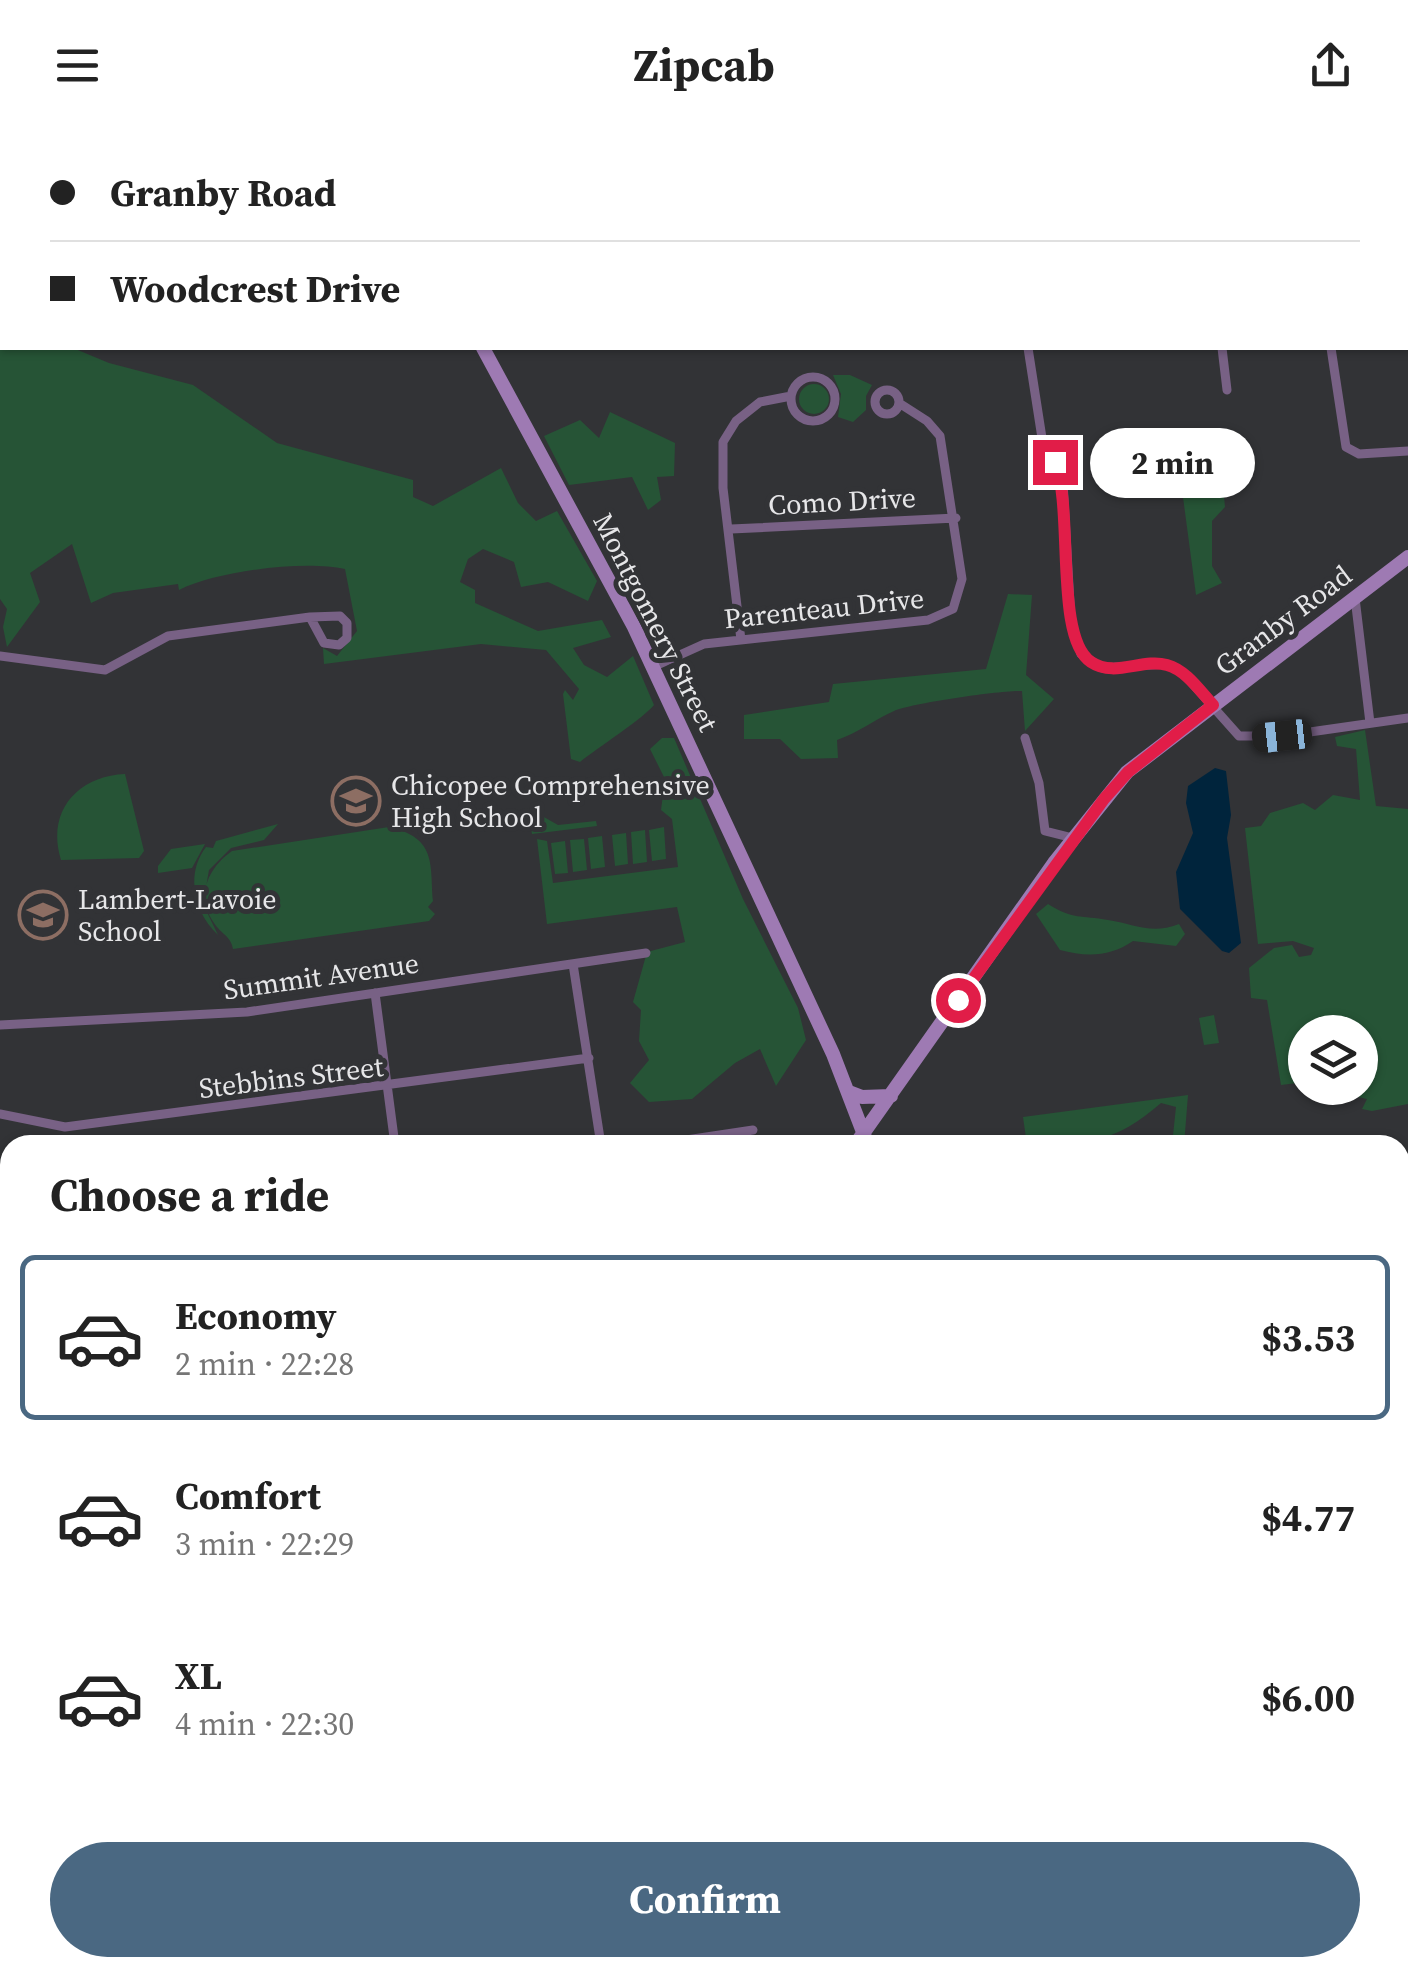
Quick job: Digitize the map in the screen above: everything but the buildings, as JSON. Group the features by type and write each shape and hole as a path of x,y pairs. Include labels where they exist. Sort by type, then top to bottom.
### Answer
{"main road":[{"name":"Montgomery Street","path":"483,350 653,667 849,1092 861,1135"},
{"name":"Granby Road","path":"867,1135 1073,838 1128,772 1408,557"},
{"path":"849,1092 862,1097 891,1096"}],"street":[{"path":"1028,350 1042,438 1063,482 1071,621 1081,654 1102,668 1166,664 1182,672 1239,736 1254,739 1408,718"},
{"path":"1222,350 1228,390"},
{"path":"1330,350 1346,447 1359,454 1408,452"},
{"path":"740,640 731,529 723,488 723,442 736,421 760,402 791,396 803,380 817,378 830,385 834,406 825,418 811,421 794,410 791,396"},
{"name":"Parenteau Drive","path":"653,667 700,645 928,620 946,614 958,602 962,587 956,518 940,436 927,421 899,403"},
{"name":"Como Drive","path":"731,529 956,518"},
{"path":"1355,598 1370,723"},
{"path":"0,656 105,670 168,636 310,616 340,616 347,623 347,638 339,645 324,643 310,616"},
{"path":"1025,738 1040,783 1044,830 1073,838"},
{"name":"Summit Avenue","path":"0,1025 247,1012 646,953"},
{"path":"573,964 600,1135"},
{"path":"375,992 394,1135"},
{"name":"Stebbins Street","path":"0,1114 66,1127 588,1058"},
{"path":"720,1135 754,1130"}],"green space":[{"path":"0,350 78,350 109,363 193,385 277,443 413,480 413,497 433,506 501,468 518,503 536,521 557,511 597,581 588,601 548,582 521,587 514,562 483,549 468,559 460,582 475,590 475,603 538,631 602,620 611,637 573,648 584,665 607,677 633,656 654,705 580,762 571,759 563,694 565,690 573,700 579,689 546,650 481,644 324,664 323,648 337,656 357,631 345,569 260,569 215,577 179,590 178,584 113,593 91,603 72,544 30,573 40,602 7,647 3,627 7,609 0,599"},
{"path":"833,375 850,375 872,385 866,396 866,410 853,422 838,417 841,394"},
{"path":"814,384 828,393 829,399 820,413 814,414 800,405 799,399 808,385"},
{"path":"610,412 675,443 674,476 657,477 661,500 648,510 632,477 569,485 544,436 580,420 599,438"},
{"path":"1177,452 1221,463 1225,507 1212,521 1212,566 1222,583 1196,595"},
{"path":"1008,594 1032,595 1026,675 1054,699 1025,731 1022,691 1012,691 894,711 837,740 838,758 801,759 780,739 744,739 744,715 829,702 833,684 986,669"},
{"path":"1365,730 1376,806 1408,809 1408,1104 1372,1111 1362,1109 1364,1105 1378,1105 1378,1015 1288,1015 1288,1084 1281,1085 1267,1000 1251,998 1249,968 1274,948 1292,945 1299,957 1311,955 1314,948 1293,941 1258,944 1245,828 1261,826 1270,813 1303,803 1315,810 1333,795 1360,800 1356,749 1337,746 1335,737"},
{"path":"662,738 674,738 743,899 798,1008 806,1040 776,1086 760,1049 735,1063 692,1099 649,1102 630,1083 649,1060 639,1041 641,1010 633,1002 647,952 685,942 677,907 547,924 537,839 547,841 553,883 678,867 672,819 661,810 665,779 650,749"},
{"path":"125,774 144,851 139,858 61,860 58,827 69,800 93,782"},
{"path":"535,812 558,825 596,821 597,826 532,834 529,814"},
{"path":"278,824 264,840 231,848 209,870 203,904 218,935 203,916 195,893 200,858 206,847 213,848 216,841"},
{"path":"389,827 416,838 428,854 433,901 428,907 435,914 429,921 233,949 208,913 207,883 216,866 232,851"},
{"path":"664,827 666,859 652,861 649,830"},
{"path":"645,830 647,862 633,864 631,832"},
{"path":"626,833 628,864 615,866 612,835"},
{"path":"602,836 605,867 591,869 588,838"},
{"path":"584,839 587,870 573,872 570,840"},
{"path":"565,841 568,873 555,874 551,843"},
{"path":"205,844 192,868 158,873 158,866 171,849"},
{"path":"1048,904 1071,915 1143,928 1179,924 1185,934 1176,946 1133,941 1107,953 1060,950 1036,914"},
{"path":"1214,1015 1219,1043 1204,1045 1199,1018"},
{"path":"1188,1095 1185,1135 1173,1135 1176,1107 1161,1103 1111,1135 1026,1135 1023,1117"}],"water":[{"path":"1215,768 1226,771 1231,815 1227,838 1241,943 1229,953 1222,951 1180,909 1176,872 1193,833 1186,803 1188,786"}],"place":[{"name":"Chicopee Comprehensive High School","path":"356,801"},
{"name":"Lambert-Lavoie School","path":"43,915"}],"route":[{"path":"958,1000 1104,799 1128,772 1213,705 1182,672 1166,664 1102,668 1081,654 1071,621 1066,504 1055,462"}]}
